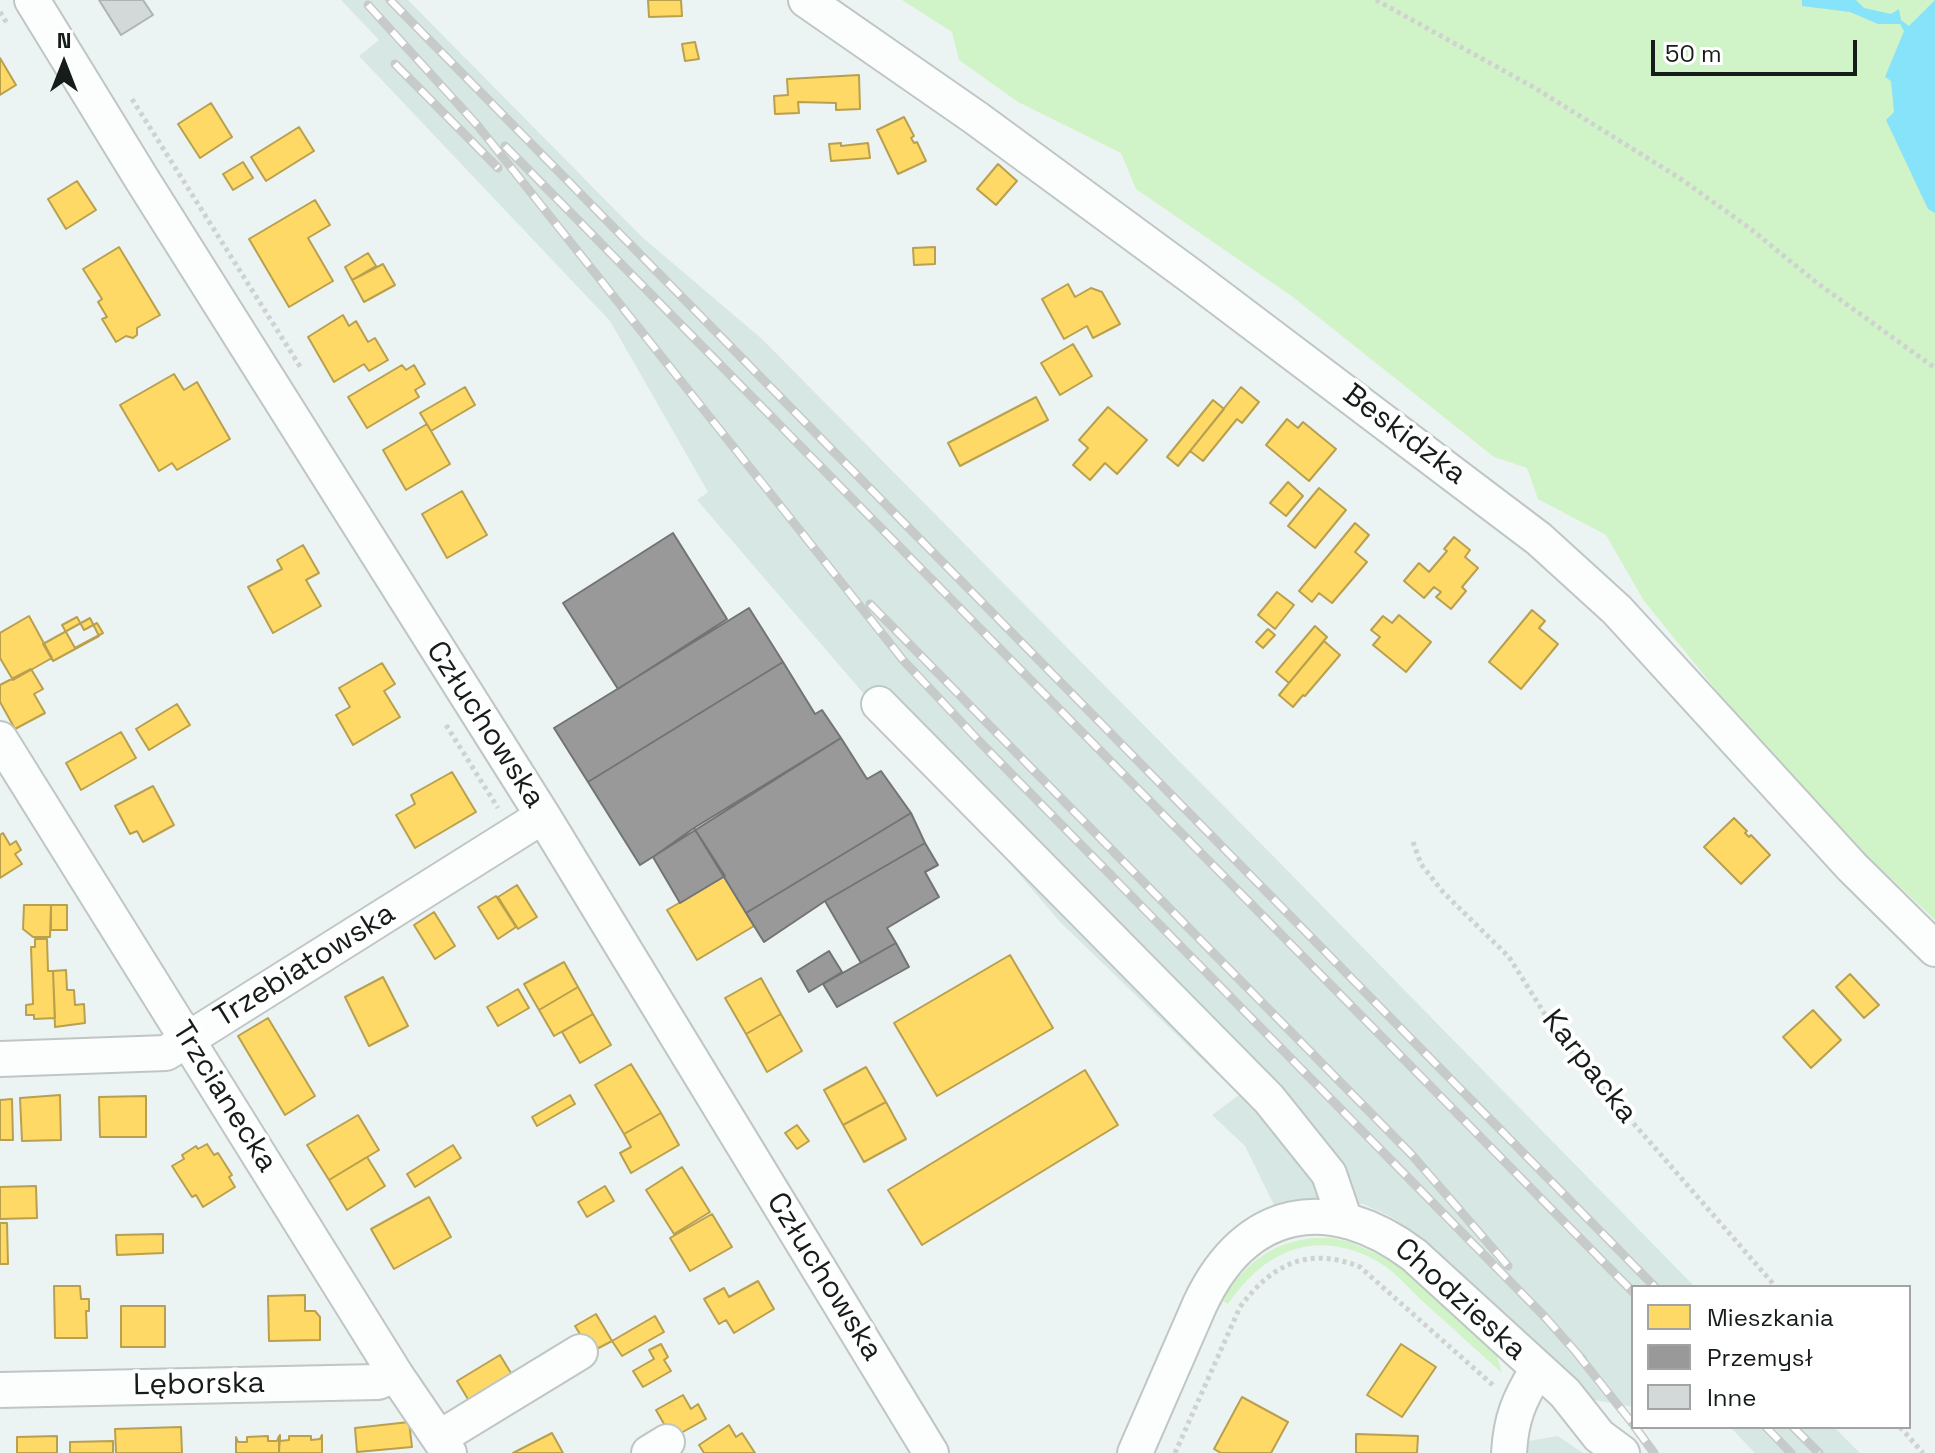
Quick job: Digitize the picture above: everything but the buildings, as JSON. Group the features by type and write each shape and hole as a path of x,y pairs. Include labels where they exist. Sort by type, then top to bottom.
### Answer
{"street":[{"name":"Człuchowska","path":"32,0 543,816 931,1453"},
{"name":"Beskidzka","path":"806,0 976,118 1191,276 1539,539 1617,610 1852,867 1935,949"},
{"path":"879,704 1269,1099 1329,1174 1344,1218"},
{"name":"Trzcianecka","path":"0,739 396,1375 444,1445"},
{"name":"Trzebiatowska","path":"0,1059 166,1053 543,816"},
{"name":"Chodzieska","path":"1135,1453 1200,1304 1222,1266 1237,1250 1269,1227 1304,1218 1344,1218 1389,1236 1414,1255 1565,1393 1599,1436 1622,1453"},
{"path":"444,1445 580,1352"},
{"path":"1509,1453 1510,1424 1537,1370"},
{"name":"Lęborska","path":"0,1390 378,1382 396,1375"}],"path":[{"path":"1376,0 1535,88 1681,179 1935,368"},
{"name":"Karpacka","path":"1413,842 1421,864 1443,892 1509,957 1561,1040 1774,1285"},
{"path":"1175,1453 1240,1307 1255,1287 1276,1269 1310,1257 1341,1259 1360,1267 1501,1393 1518,1404"},
{"path":"1902,1429 1923,1453"}],"shaded area":[{"path":"341,0 408,0 642,237 762,339 1693,1285 1631,1285 1631,1407 1594,1400 1506,1326 1393,1218 1363,1204 1274,1205 1245,1146 1212,1115 1239,1095 1061,923 697,500 708,492 610,321 359,56 379,40"},
{"path":"1732,1429 1836,1429 1860,1453 1755,1453"},
{"path":"1558,1436 1583,1453 1522,1453 1523,1442"}],"green space":[{"path":"902,0 1935,0 1935,920 1798,791 1644,601 1606,535 1538,499 1527,468 1494,457 1293,297 1136,189 1121,153 1018,102 959,60 952,32"},
{"path":"1313,1238 1350,1242 1392,1261 1495,1350 1502,1373 1399,1278 1377,1261 1355,1251 1333,1246 1293,1250 1258,1270 1228,1304 1221,1300 1260,1257 1283,1245"}],"water":[{"path":"1802,0 1856,0 1864,8 1891,14 1899,9 1901,20 1909,26 1935,0 1935,213 1928,209 1886,120 1894,112 1891,81 1885,77 1904,31 1900,24 1878,24 1850,12 1802,6"}],"railway":[{"path":"390,0 1653,1285"},
{"path":"368,5 478,126 903,660 1544,1316 1583,1360"},
{"path":"395,64 498,168"},
{"path":"505,146 1631,1290"},
{"path":"870,604 1412,1155 1508,1266"},
{"path":"1575,1351 1631,1421"},
{"path":"1636,1429 1654,1453"},
{"path":"1768,1429 1791,1453"},
{"path":"1795,1429 1819,1453"}]}
